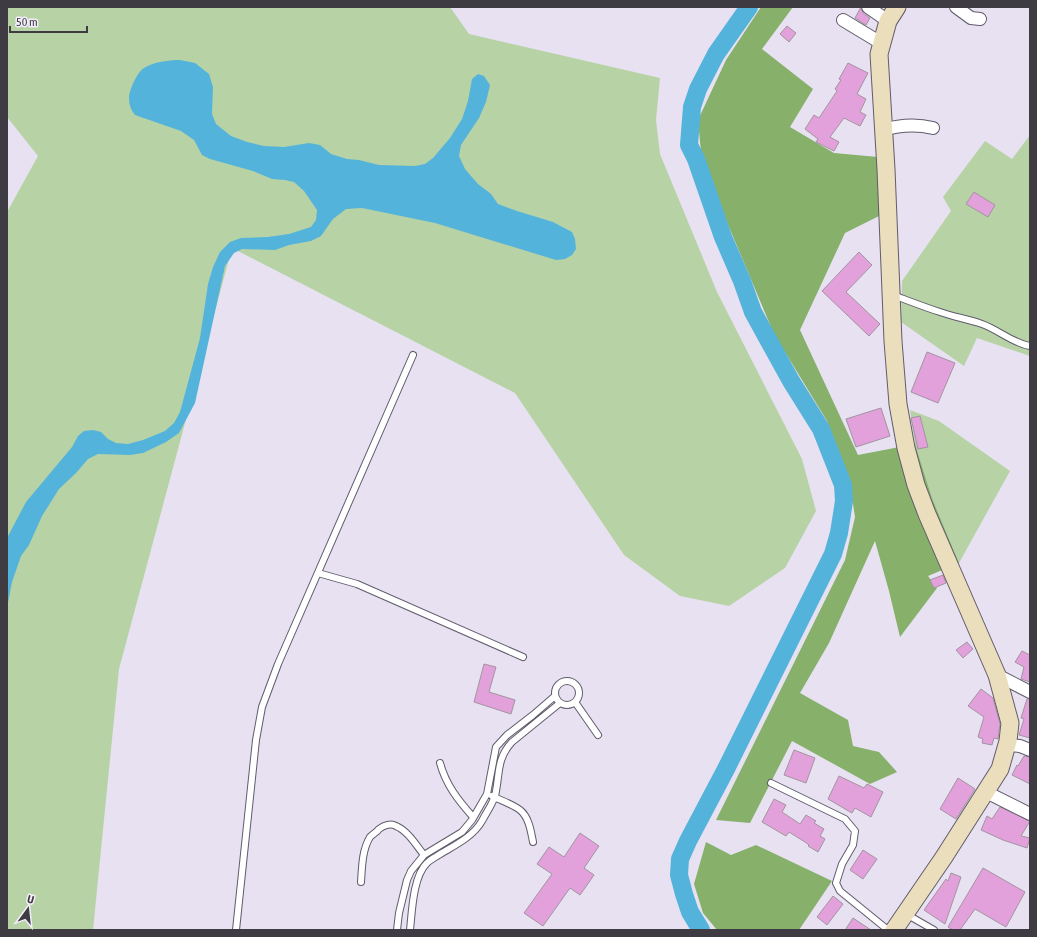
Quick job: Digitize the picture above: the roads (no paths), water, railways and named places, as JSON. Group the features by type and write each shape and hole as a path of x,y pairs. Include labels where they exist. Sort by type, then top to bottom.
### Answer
{"street":[{"path":"868,7 892,14 881,43 879,54 898,404 908,456 916,485 927,514 997,675 1010,723 1008,745 1000,769 906,914 894,930"},
{"path":"956,7 971,18 980,19"},
{"path":"842,20 881,43"},
{"path":"883,130 909,125 920,125 933,128"},
{"path":"997,675 1030,692"},
{"path":"1008,745 1020,746 1030,750"},
{"path":"986,792 1030,814"}],"lane":[{"path":"892,294 940,312 982,324 1017,342 1030,346"},
{"path":"236,930 256,740 262,707 278,664 413,355"},
{"path":"318,573 357,584 523,657"},
{"path":"397,930 399,913 407,880 411,871 424,855 462,832 473,818 487,794 496,747 507,735 555,696 556,688 559,684 570,681 577,686 579,690 579,694 575,702 568,705 560,703 555,696"},
{"path":"575,702 598,735"},
{"path":"410,930 416,884 421,871 427,862 466,839 481,823 495,797 502,756 505,750 512,742 560,703"},
{"path":"440,763 443,775 452,791 473,818"},
{"path":"771,783 845,819 850,823 855,831 853,845 842,864 836,883 840,891 888,930"},
{"path":"487,794 521,810 530,829 533,842"},
{"path":"361,882 362,866 366,847 370,837 382,826 389,824 395,825 404,830 424,855"},
{"path":"399,913 411,914"},
{"path":"906,914 934,930"}],"water":[{"path":"180,60 195,63 209,74 213,87 212,114 216,124 231,136 264,146 284,147 309,143 320,145 331,154 347,159 359,160 379,165 415,166 425,164 433,158 450,138 462,119 468,101 472,79 478,74 484,76 490,85 486,102 479,118 461,145 459,156 465,169 478,184 491,194 498,204 553,222 572,232 575,239 576,249 572,255 565,259 556,260 435,223 362,208 346,209 333,219 321,236 311,241 289,245 275,250 242,249 234,253 225,266 195,403 179,433 166,442 143,453 130,455 98,454 88,459 59,489 42,516 29,545 21,556 12,582 7,608 7,538 26,502 72,447 78,436 84,431 93,430 101,432 108,439 116,443 128,444 165,431 174,423 180,412 200,338 208,284 213,267 220,252 230,242 241,238 268,237 289,234 311,227 316,220 317,210 304,191 294,182 272,179 253,171 210,159 202,155 194,140 181,131 135,115 131,109 129,95 141,70 156,63"}],"waterway":[{"path":"701,930 690,912 684,894 679,875 680,859 833,554 839,533 844,501 843,485 821,429 791,381 753,312 742,281 723,237 696,159 689,145 692,107 698,89 716,54 749,7"}]}
